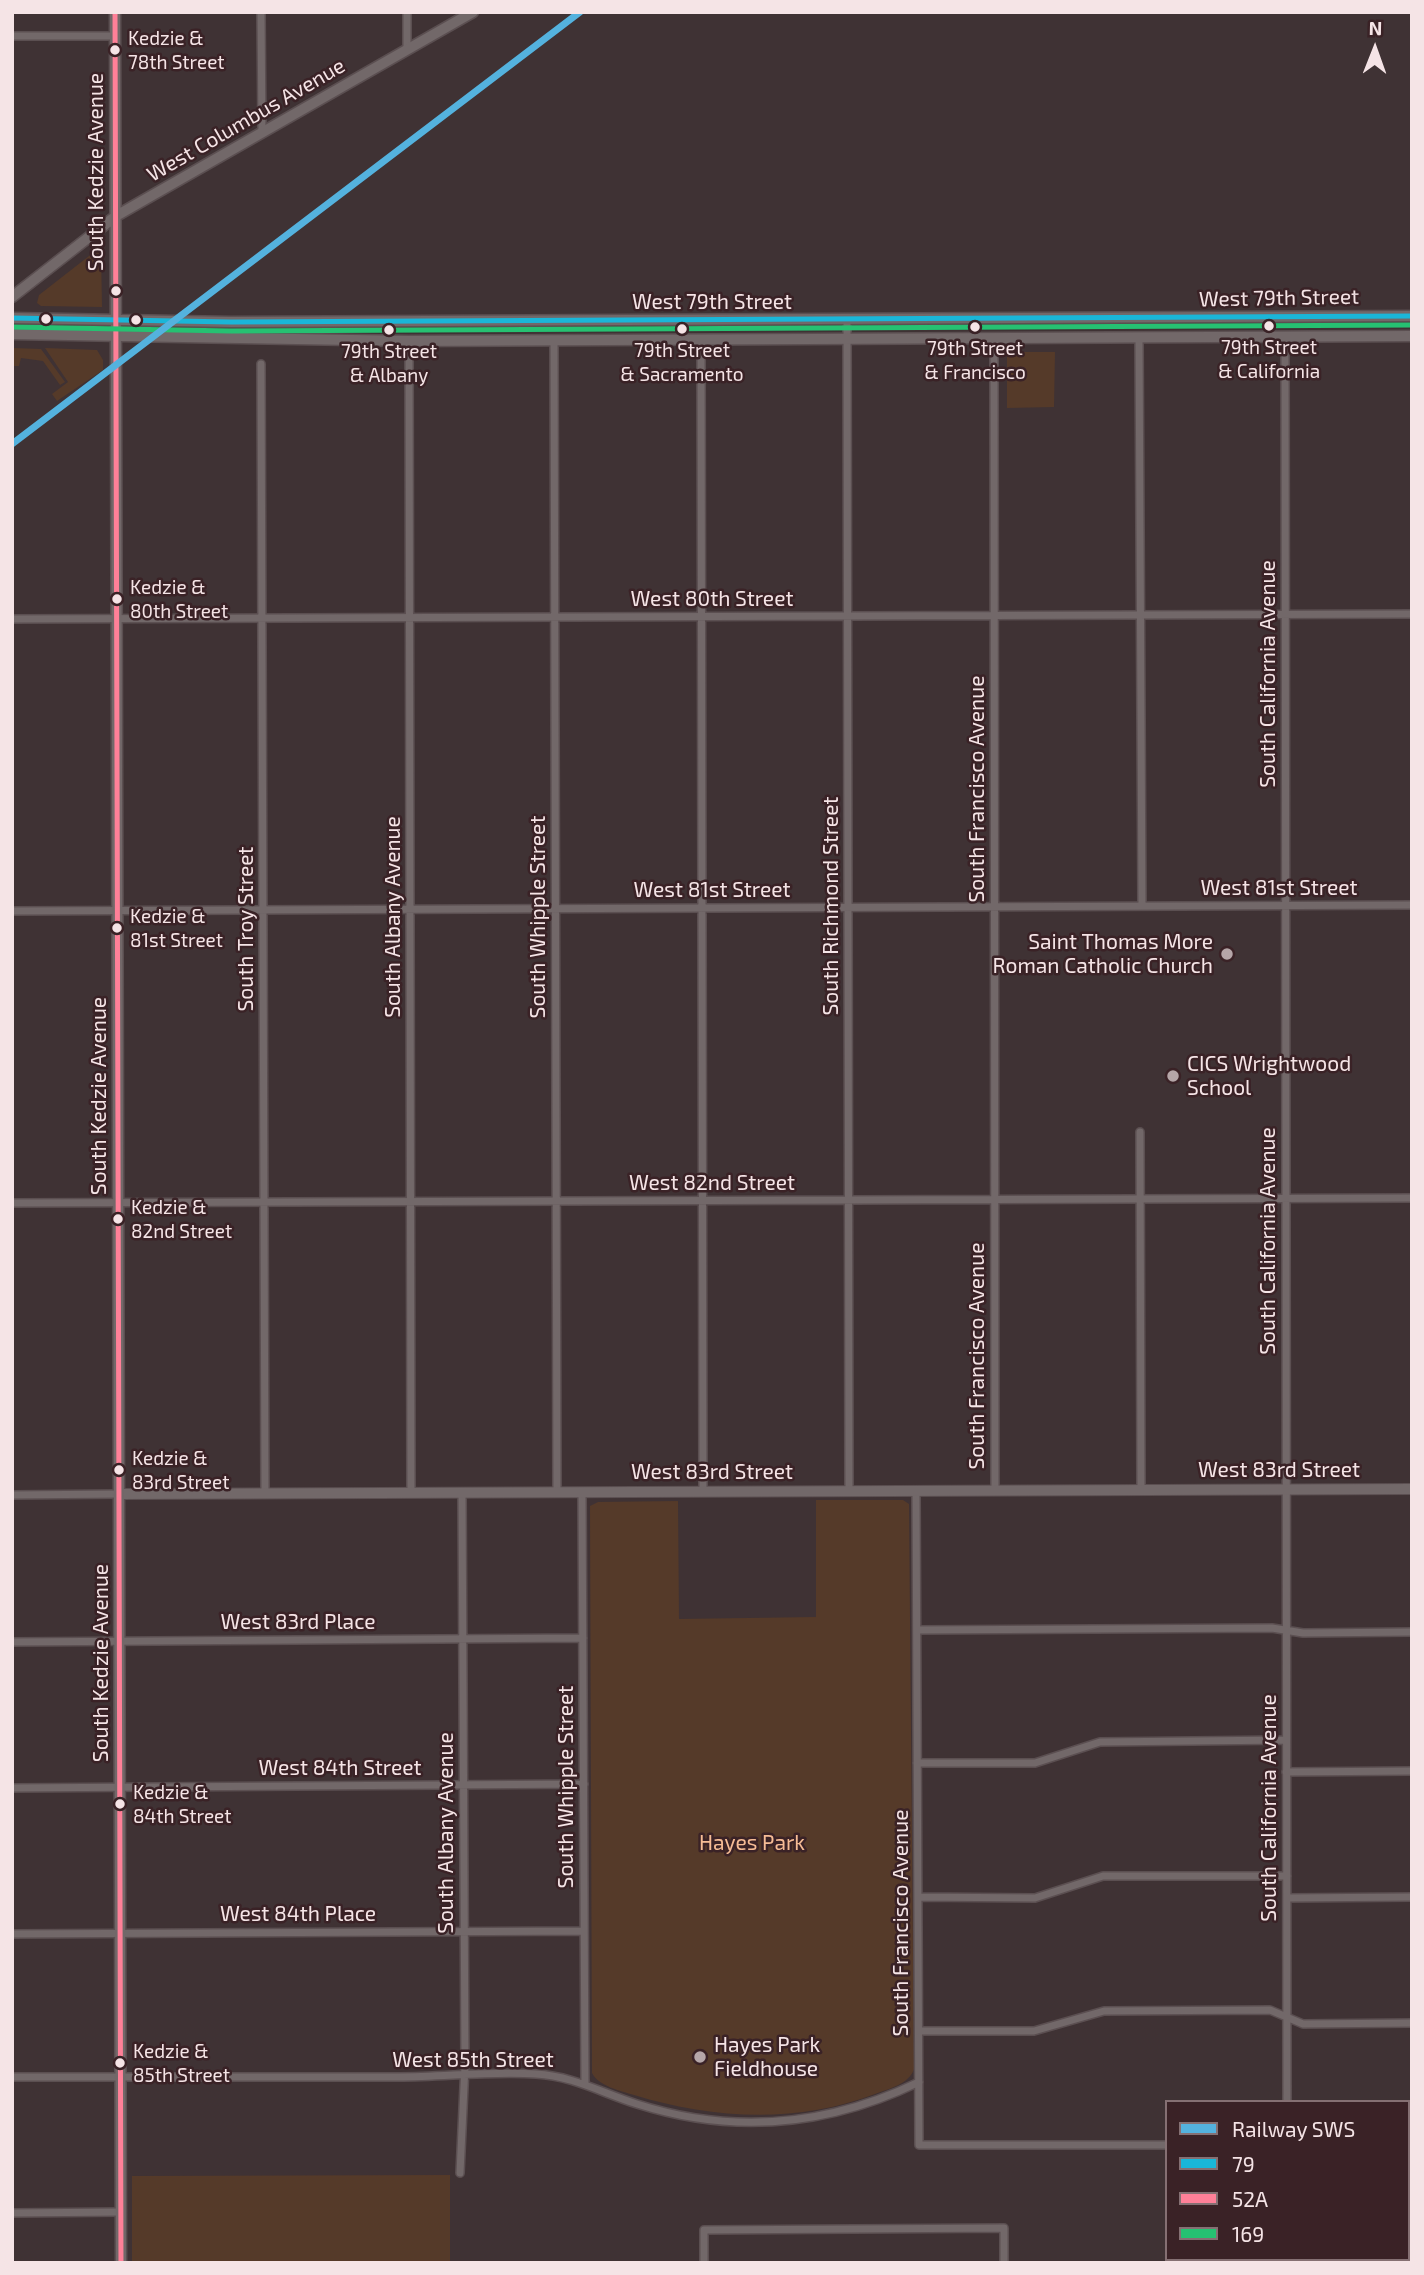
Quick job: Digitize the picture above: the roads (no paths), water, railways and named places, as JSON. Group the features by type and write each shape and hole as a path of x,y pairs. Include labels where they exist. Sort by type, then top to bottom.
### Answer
{"main road":[{"name":"South Kedzie Avenue","path":"115,12 121,2263"},
{"name":"West Columbus Avenue","path":"12,297 116,216 473,12"},
{"name":"West 79th Street","path":"12,318 116,318 179,322 847,321 1412,316"},
{"name":"West 79th Street","path":"12,334 409,341 1139,340 1412,336"}],"street":[{"path":"261,12 262,133"},
{"path":"407,12 407,50"},
{"path":"12,36 115,36"},
{"name":"South Richmond Street","path":"847,321 849,1491"},
{"name":"South California Avenue","path":"1285,338 1287,2100"},
{"path":"701,340 703,1491"},
{"name":"South Francisco Avenue","path":"993,340 995,1490"},
{"path":"1139,340 1142,906"},
{"name":"South Albany Avenue","path":"409,341 411,1493"},
{"name":"South Whipple Street","path":"554,341 557,1492"},
{"name":"South Troy Street","path":"261,364 265,1493"},
{"name":"West 80th Street","path":"12,619 1412,614"},
{"name":"West 81st Street","path":"12,911 1412,905"},
{"path":"1140,1132 1141,1490"},
{"name":"West 82nd Street","path":"12,1203 1412,1198"},
{"name":"West 83rd Street","path":"12,1495 1412,1489"},
{"name":"South Francisco Avenue","path":"916,1491 919,2145 1165,2145"},
{"name":"South Albany Avenue","path":"460,2173 464,2075 462,1492"},
{"name":"South Whipple Street","path":"582,1492 585,2083"},
{"path":"917,1630 1412,1632"},
{"name":"West 83rd Place","path":"12,1642 583,1638"},
{"path":"917,1763 1035,1763 1100,1742 1286,1740"},
{"path":"1286,1772 1412,1771"},
{"name":"West 84th Street","path":"12,1788 584,1784"},
{"path":"919,1897 1035,1898 1103,1876 1287,1876"},
{"path":"1286,1898 1412,1898"},
{"name":"West 84th Place","path":"12,1934 584,1931"},
{"path":"919,2031 1034,2031 1104,2011 1270,2010 1303,2024 1412,2023"},
{"name":"West 85th Street","path":"12,2077 536,2074 585,2083 613,2096 666,2113 747,2123 824,2117 891,2096 919,2082"},
{"path":"12,2213 121,2212"},
{"path":"704,2263 704,2230 1004,2228 1004,2263"}],"rail line":[{"name":"SWS","path":"12,444 580,12"}],"place":[{"name":"Kedzie & 78th Street","path":"115,50"},
{"name":"79th Street & California","path":"1269,326"},
{"name":"79th Street & Francisco","path":"975,327"},
{"name":"79th Street & Sacramento","path":"682,329"},
{"name":"79th Street & Albany","path":"389,330"},
{"name":"Kedzie & 80th Street","path":"117,599"},
{"name":"Kedzie & 81st Street","path":"117,928"},
{"name":"Saint Thomas More Roman Catholic Church","path":"1227,954"},
{"name":"CICS Wrightwood School","path":"1173,1076"},
{"name":"Kedzie & 82nd Street","path":"118,1219"},
{"name":"Kedzie & 83rd Street","path":"119,1470"},
{"name":"Kedzie & 84th Street","path":"120,1804"},
{"name":"Hayes Park Fieldhouse","path":"700,2057"},
{"name":"Kedzie & 85th Street","path":"120,2063"}],"park label":[{"name":"Hayes Park","path":"752,1843"}]}
